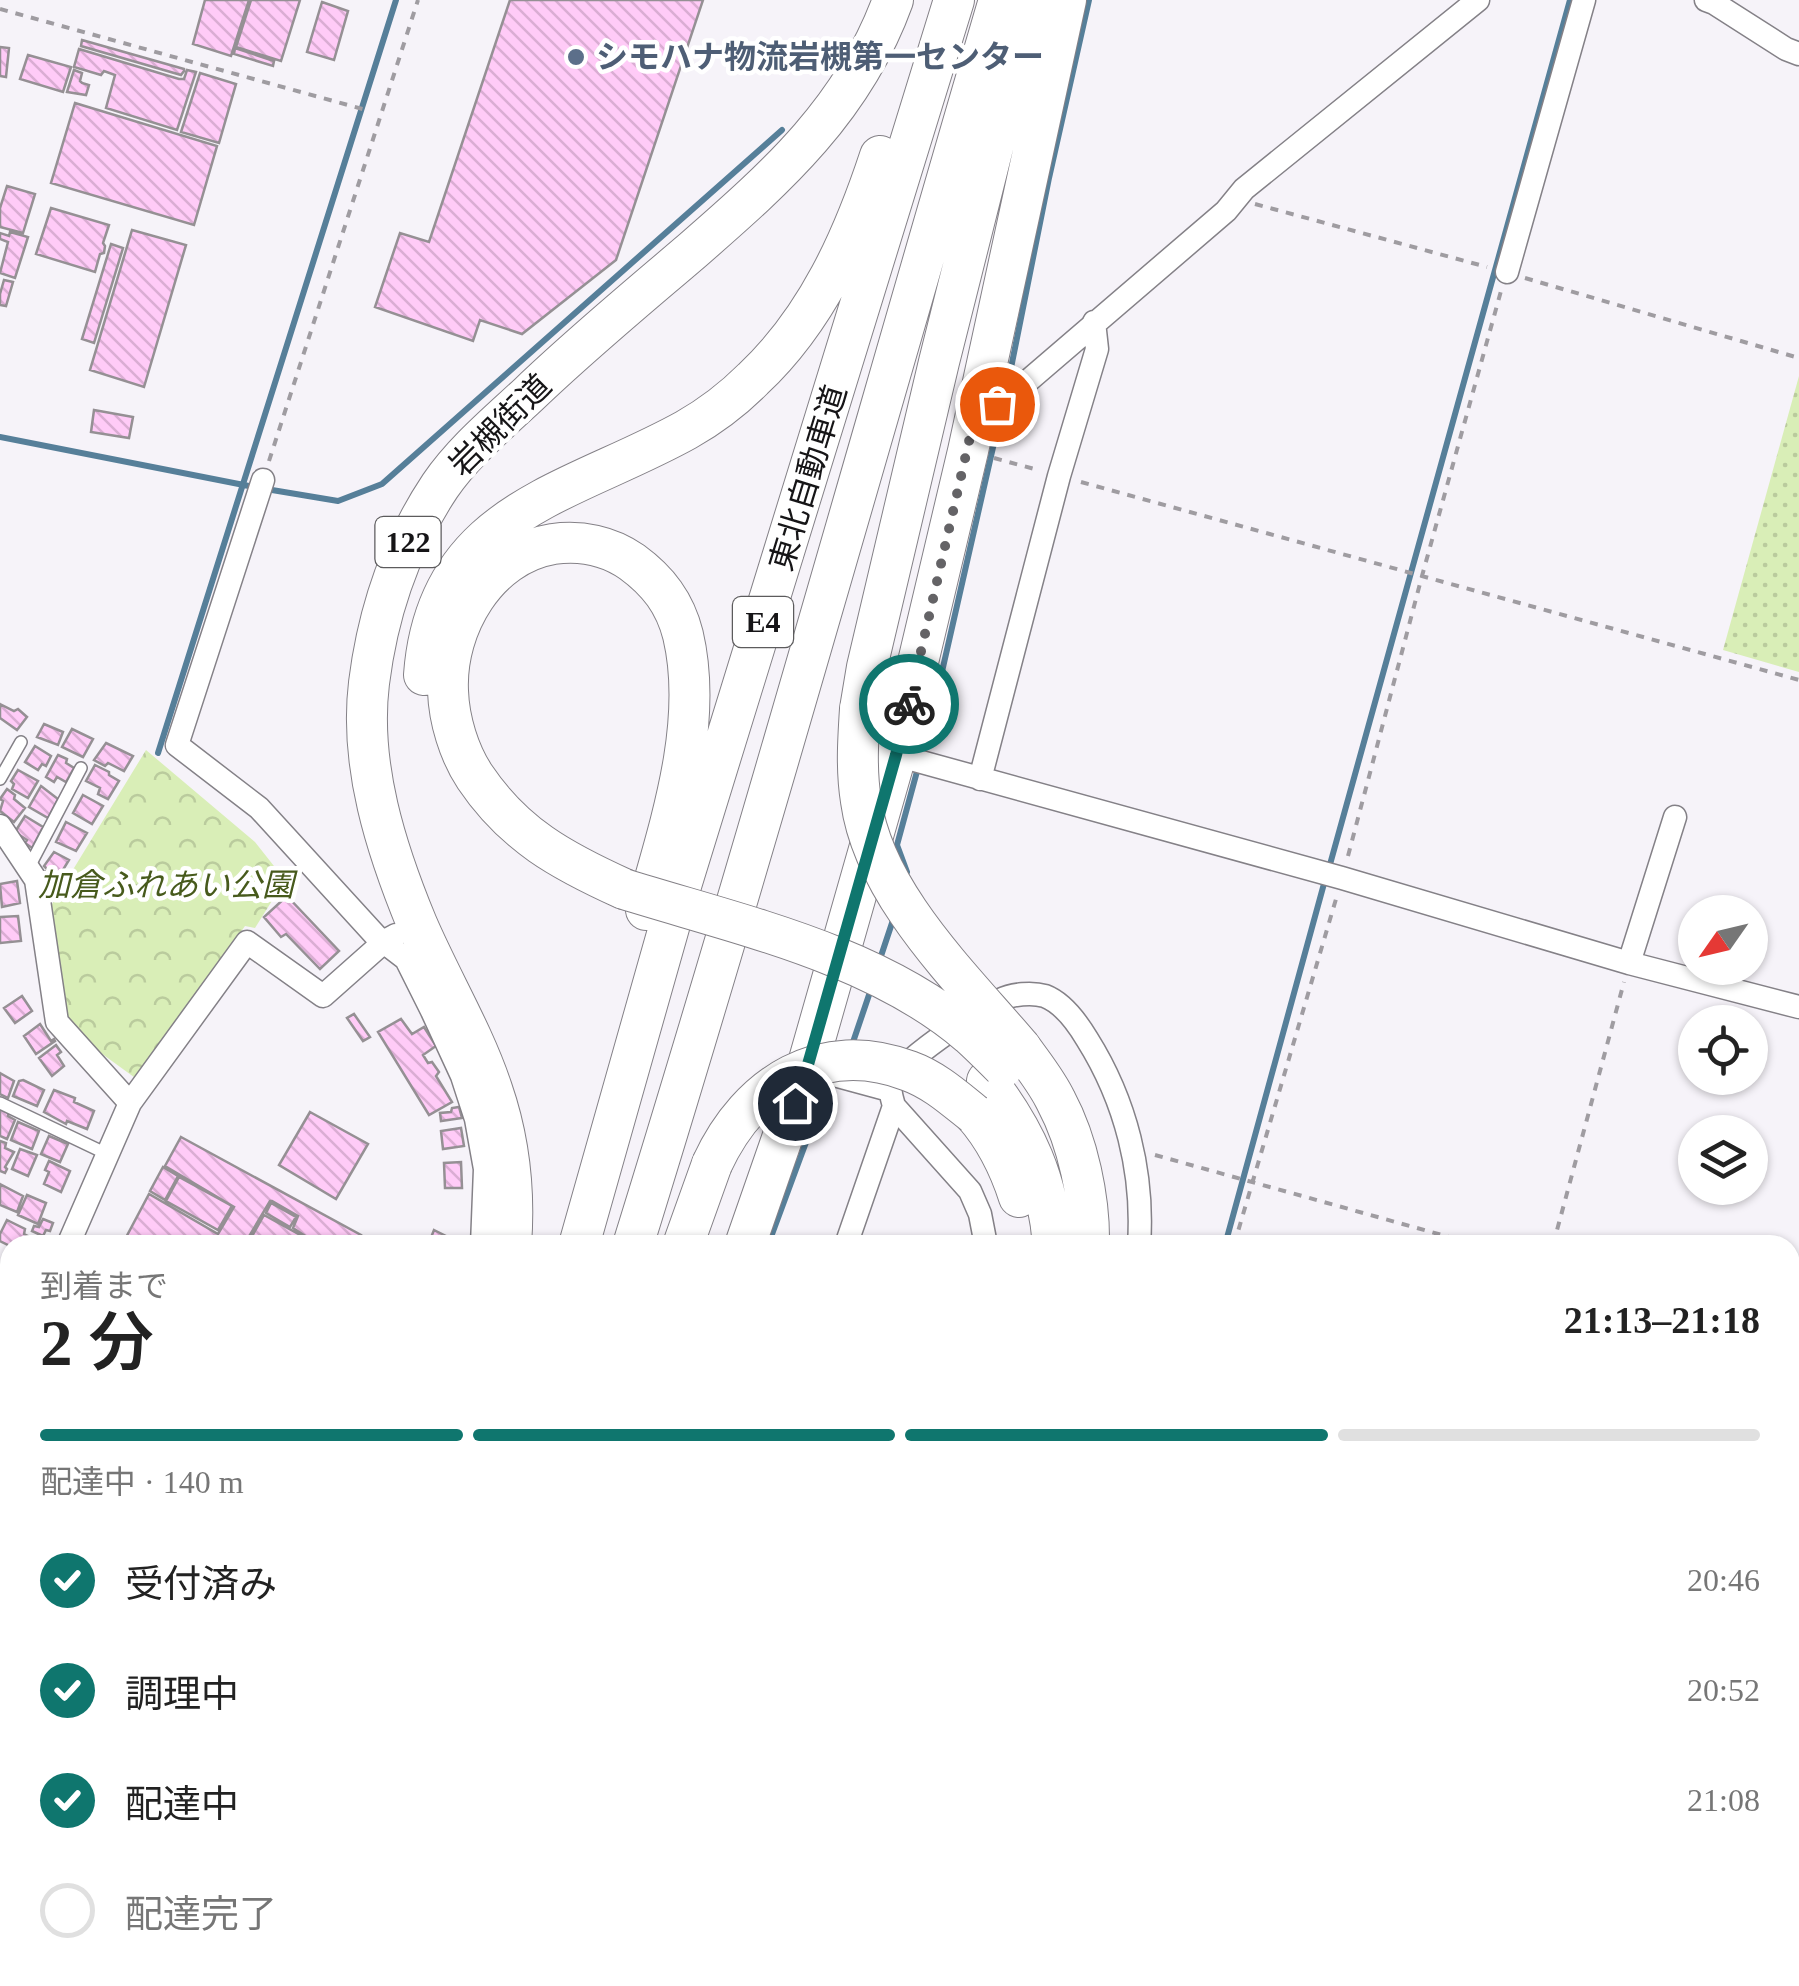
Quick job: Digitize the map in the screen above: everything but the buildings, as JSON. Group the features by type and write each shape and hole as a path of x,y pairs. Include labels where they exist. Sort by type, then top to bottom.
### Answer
{"highway":[{"name":"岩槻街道","path":"511,1235 508,1156 502,1122 480,1054 401,933 367,733 368,688 384,602 398,564 442,483 471,449 551,372 807,145 852,85 893,0"},
{"path":"937,0 912,58 846,247 809,313 782,350 751,382 687,429 550,493 511,517 481,542 457,573 434,615 426,649 424,713 431,743 466,809 488,834 529,868 577,895 621,900 883,1003 996,1078 1033,1110 1054,1152 1076,1235"},
{"name":"東北自動車道","path":"582,1235 680,892 954,0"},
{"name":"東北自動車道","path":"637,1235 737,906 1000,0"},
{"path":"1030,0 867,667 857,757 861,804 874,850 887,878 927,938 1023,1132 1038,1172 1052,1235"},
{"path":"749,1235 912,759 978,402 1066,0"},
{"path":"572,1235 600,1078 678,794 688,710 688,670 677,615 651,576 622,555 600,547 580,542 543,546 500,566 478,592 464,618 451,652 448,691 454,733 474,775 506,815 540,846 579,868 621,900"},
{"path":"686,1235 712,1164 744,1110 795,1072 836,1061 876,1062 912,1072 952,1096 996,1078 1057,1101 1077,1155 1089,1235"},
{"path":"996,1078 984,1126 1003,1155 1029,1235"}],"street":[{"path":"978,402 997,404 1008,398 1226,211 1244,189 1478,0"},
{"path":"1498,270 1584,0"},
{"path":"1706,0 1799,54"},
{"path":"980,779 1058,476 1097,349 1094,322"},
{"path":"260,488 178,745 259,808 376,936 401,933"},
{"path":"912,759 1629,963 1799,1006"},
{"path":"1629,963 1675,817"},
{"path":"0,826 36,880 56,1022 130,1103"},
{"path":"74,1235 130,1103 247,942 323,996 401,933"},
{"path":"401,933 406,959 462,1076 476,1119 485,1169 482,1235"},
{"path":"849,1235 892,1098 892,1079 913,1058 972,1016 1002,998 1026,994 1047,996 1075,1020 1104,1066 1134,1154 1140,1235"},
{"path":"807,1068 892,1098 970,1191 984,1235"}],"lane":[{"path":"0,779 20,742"},
{"path":"28,869 82,768"},
{"path":"0,1103 107,1154"}],"path":[{"path":"260,488 418,0"},
{"path":"0,9 366,110"},
{"path":"1236,199 1799,358"},
{"path":"1236,1235 1332,876 1422,576 1498,270"},
{"path":"996,459 1799,680"},
{"path":"1557,1235 1629,963"},
{"path":"1134,1154 1144,1152 1442,1235"}],"green space":[{"path":"1799,376 1799,672 1723,650"},
{"name":"加倉ふれあい公園","path":"146,750 255,842 285,880 255,928 245,926 138,1080 83,1040 59,1007 49,909"}],"waterway":[{"path":"158,753 396,0"},
{"path":"1008,383 1089,0"},
{"path":"1329,868 1570,0"},
{"path":"266,489 338,501 382,484 782,130"},
{"path":"907,872 897,845 931,720 999,421"},
{"path":"0,437 254,487"},
{"path":"1228,1235 1325,880"},
{"path":"879,962 894,917"},
{"path":"851,1048 871,989"},
{"path":"772,1235 822,1099"}],"way so far":[{"path":"909,704 978,402 997,404"}],"place":[{"name":"シモハナ物流岩槻第一センター","path":"576,57"}],"route":[{"path":"795,1103 909,704"}]}
